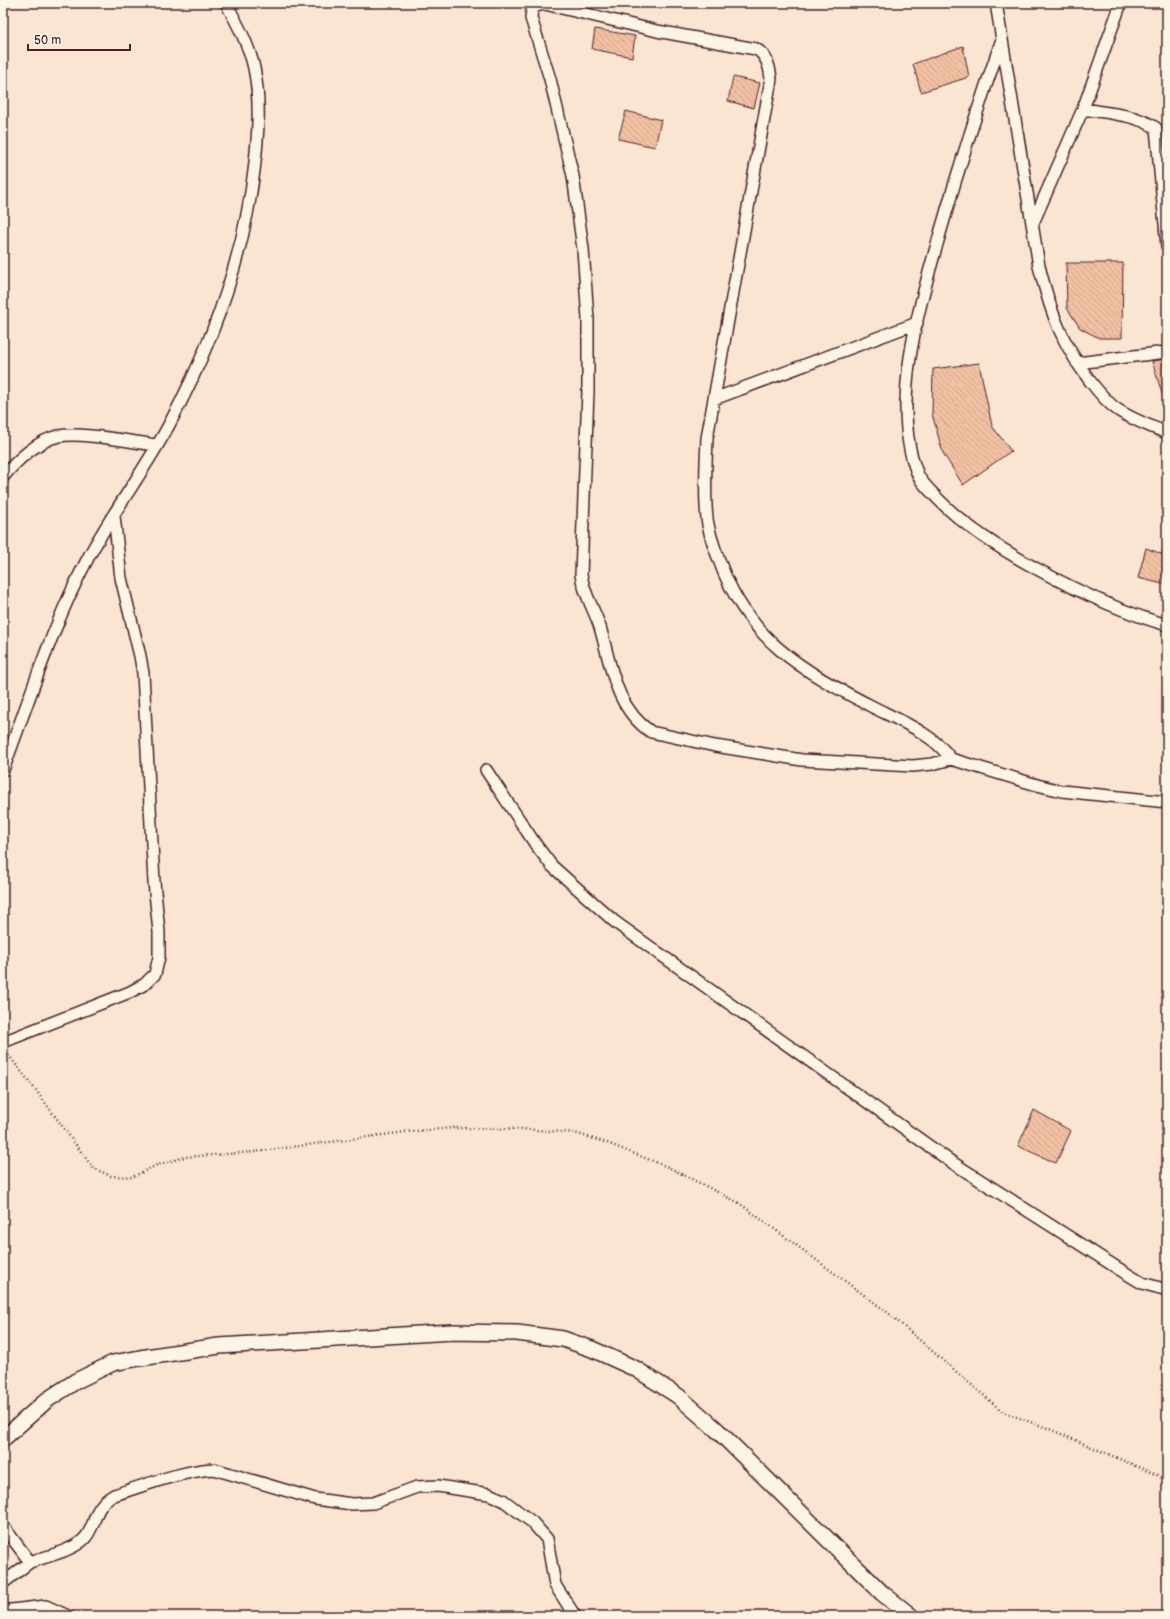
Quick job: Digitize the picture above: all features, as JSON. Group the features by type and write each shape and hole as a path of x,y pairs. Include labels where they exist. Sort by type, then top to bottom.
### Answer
{"main road":[{"path":"3,1439 47,1400 76,1381 113,1363 140,1358 220,1346 452,1332 517,1333 563,1339 592,1349 636,1369 678,1396 718,1430 882,1593 912,1616"}],"street":[{"path":"3,770 41,663 72,589 97,542 170,424 219,316 234,270 250,202 258,143 259,108 255,74 244,40 226,3"},
{"path":"996,3 1039,266 1049,308 1061,335 1077,363 1100,393 1116,409 1167,433"},
{"path":"1033,223 1083,109 1120,3"},
{"path":"951,759 941,745 925,734 832,686 775,647 753,624 736,599 724,575 712,539 708,520 706,494 707,438 771,79 767,61 756,49 657,31 545,4 533,5 530,12 531,18 550,79 573,176 583,249 588,319 588,391 581,576 583,590 599,626 619,695 640,725 651,732 714,746 802,760 913,766 932,764 951,759 1037,786 1062,791 1167,802"},
{"path":"1002,42 974,117 932,261 916,324 910,358 906,400 908,434 919,476 947,508 976,532 1005,551 1077,591 1137,617 1167,625"},
{"path":"1083,109 1148,122 1156,128 1167,246"},
{"path":"714,399 916,324"},
{"path":"1077,363 1167,352"},
{"path":"3,477 28,453 49,439 60,435 88,436 156,445"},
{"path":"3,1042 130,992 152,978 155,974 158,963 159,932 154,882 143,679 140,656 121,578 114,516"},
{"path":"486,770 532,840 552,866 631,935 686,972 809,1062 950,1161 1119,1270 1142,1283 1167,1290"},
{"path":"3,1583 30,1562 74,1546 85,1538 98,1509 105,1500 114,1495 185,1473 214,1469 315,1499 352,1504 372,1503 417,1487 438,1486 489,1494 503,1500 532,1522 547,1539 555,1585 575,1616"},
{"path":"3,1526 30,1562"},
{"path":"3,1611 46,1606 68,1616"}],"path":[{"path":"3,1049 35,1089 93,1168 111,1176 132,1177 157,1165 185,1157 254,1152 405,1132 453,1128 523,1129 575,1133 607,1143 668,1167 739,1203 887,1312 1003,1412 1048,1428 1164,1478"}],"building":[{"path":"595,29 635,36 632,57 592,49"},
{"path":"963,46 969,77 921,92 913,64"},
{"path":"733,77 760,83 754,108 728,101"},
{"path":"626,111 661,120 655,147 618,139"},
{"path":"1066,263 1123,263 1122,338 1099,338 1080,328 1067,308"},
{"path":"1167,359 1167,399 1164,400 1152,361"},
{"path":"979,363 992,426 1011,451 963,485 943,453 932,414 933,369"},
{"path":"1146,548 1167,556 1167,585 1138,578"},
{"path":"1034,1110 1071,1131 1056,1163 1018,1146"}]}
